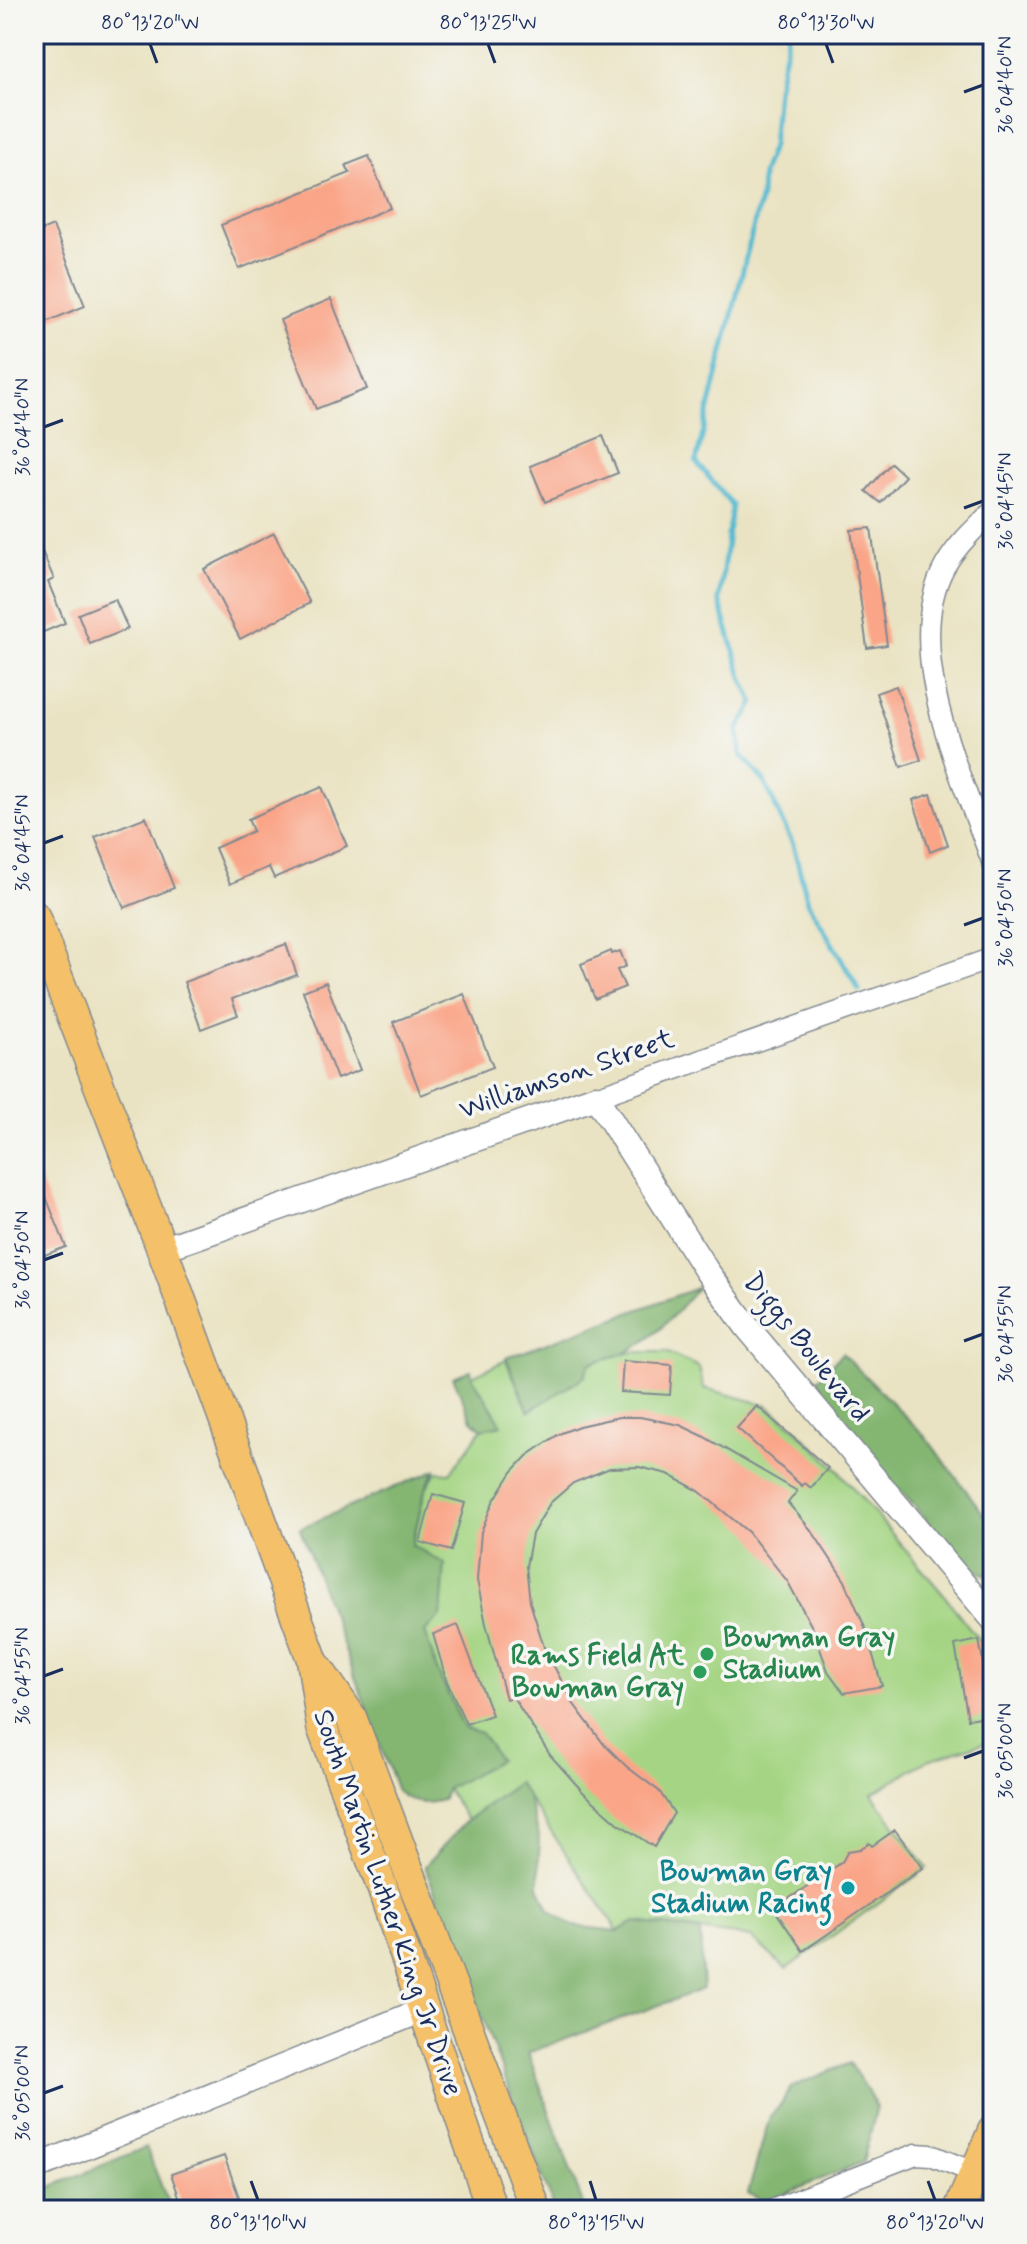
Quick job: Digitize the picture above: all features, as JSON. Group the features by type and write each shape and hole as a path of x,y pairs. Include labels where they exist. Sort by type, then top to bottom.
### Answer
{"main road":[{"path":"34,916 162,1249 312,1659"},
{"name":"South Martin Luther King Jr Drive","path":"312,1659 322,1727 382,1887 492,2210"},
{"name":"South Martin Luther King Jr Drive","path":"312,1659 351,1717 536,2210"},
{"path":"423,2010 431,2009 443,2015 453,2039 509,2138"},
{"path":"959,2210 993,2131"}],"street":[{"path":"993,511 957,548 945,567 930,612 928,643 931,674 939,704 993,864"},
{"name":"Williamson Street","path":"162,1249 993,958"},
{"name":"Diggs Boulevard","path":"596,1097 735,1311 993,1619"},
{"path":"34,2168 423,2010"},
{"path":"772,2210 916,2154 931,2155 975,2173"}],"green space":[{"path":"697,1288 662,1327 642,1343 619,1355 589,1364 584,1377 529,1411 506,1358"},
{"name":"Bowman Gray Stadium","path":"666,1352 699,1367 704,1388 767,1405 793,1426 837,1469 979,1640 993,1716 993,1740 928,1760 872,1794 927,1868 786,1969 751,1937 635,1922 618,1931 519,1784 467,1820 447,1789 464,1729 436,1668 425,1632 412,1545 425,1490 436,1472 450,1473 482,1429 502,1425 472,1376 506,1360 528,1410 584,1377 589,1364 608,1356"},
{"path":"842,1353 925,1436 993,1526 992,1577 969,1568 810,1388"},
{"path":"471,1370 472,1377 502,1425 482,1429 472,1420 453,1377"},
{"path":"435,1470 425,1490 412,1545 445,1564 441,1616 425,1632 436,1668 464,1728 481,1733 499,1760 447,1789 442,1800 424,1803 408,1799 397,1791 300,1528"},
{"path":"518,1783 528,1797 539,1836 539,1887 549,1910 573,1926 618,1931 635,1922 700,1931 703,1989 528,2053 585,2210 555,2210 425,1866 467,1820"},
{"path":"850,2063 877,2107 863,2162 775,2198 761,2200 748,2193 770,2116 781,2105 791,2087"},
{"path":"146,2147 171,2210 34,2210 34,2194"}],"building":[{"path":"369,156 390,208 239,269 221,225 350,173 346,165"},
{"path":"53,226 85,306 34,327 34,234"},
{"path":"331,299 367,389 316,409 280,320"},
{"path":"603,436 618,473 545,502 530,466"},
{"path":"891,463 905,476 881,503 866,491"},
{"path":"871,528 887,645 867,648 851,530"},
{"path":"34,533 54,579 48,582 65,623 34,636"},
{"path":"274,533 310,603 240,639 204,569"},
{"path":"115,599 128,629 90,644 78,614"},
{"path":"896,686 921,760 901,767 876,693"},
{"path":"322,787 347,846 274,878 269,867 230,884 215,848 253,831 248,819"},
{"path":"931,794 948,845 930,852 913,800"},
{"path":"146,817 174,888 124,908 95,837"},
{"path":"286,944 297,975 232,999 238,1015 201,1029 184,982"},
{"path":"611,951 612,954 620,951 626,966 617,970 625,987 595,999 581,964"},
{"path":"326,982 360,1070 337,1079 303,991"},
{"path":"464,994 493,1067 421,1095 393,1022"},
{"path":"34,1167 66,1247 34,1259"},
{"path":"623,1361 672,1365 670,1395 621,1392"},
{"path":"757,1406 828,1468 811,1488 805,1483 802,1486 737,1428"},
{"path":"619,1417 640,1417 680,1425 797,1491 788,1503 812,1531 845,1581 864,1625 882,1686 844,1693 828,1671 813,1629 788,1582 748,1532 699,1491 668,1474 639,1467 610,1468 573,1483 550,1503 532,1534 526,1566 530,1602 544,1647 573,1703 603,1743 626,1766 659,1791 674,1813 654,1847 618,1823 583,1792 550,1755 513,1697 506,1699 477,1580 481,1532 493,1502 512,1472 527,1456 559,1434"},
{"path":"433,1494 465,1503 451,1551 420,1542"},
{"path":"458,1625 492,1715 466,1724 447,1682 433,1634"},
{"path":"979,1640 993,1715 968,1719 955,1645"},
{"name":"Bowman Gray Stadium Racing","path":"895,1830 923,1868 803,1951 774,1909 842,1862 848,1851 860,1849 869,1843 872,1846"},
{"path":"224,2156 239,2197 202,2210 184,2210 171,2174"}],"waterway":[{"path":"789,34 777,89 772,146 762,174 761,196 696,462 732,505 719,600 743,680 754,703 738,730 741,755 764,781 793,845 808,902 859,990"}],"place":[{"name":"Bowman Gray Stadium","path":"707,1654"},
{"name":"Rams Field At Bowman Gray","path":"700,1672"},
{"name":"Bowman Gray Stadium Racing","path":"848,1888"}]}
